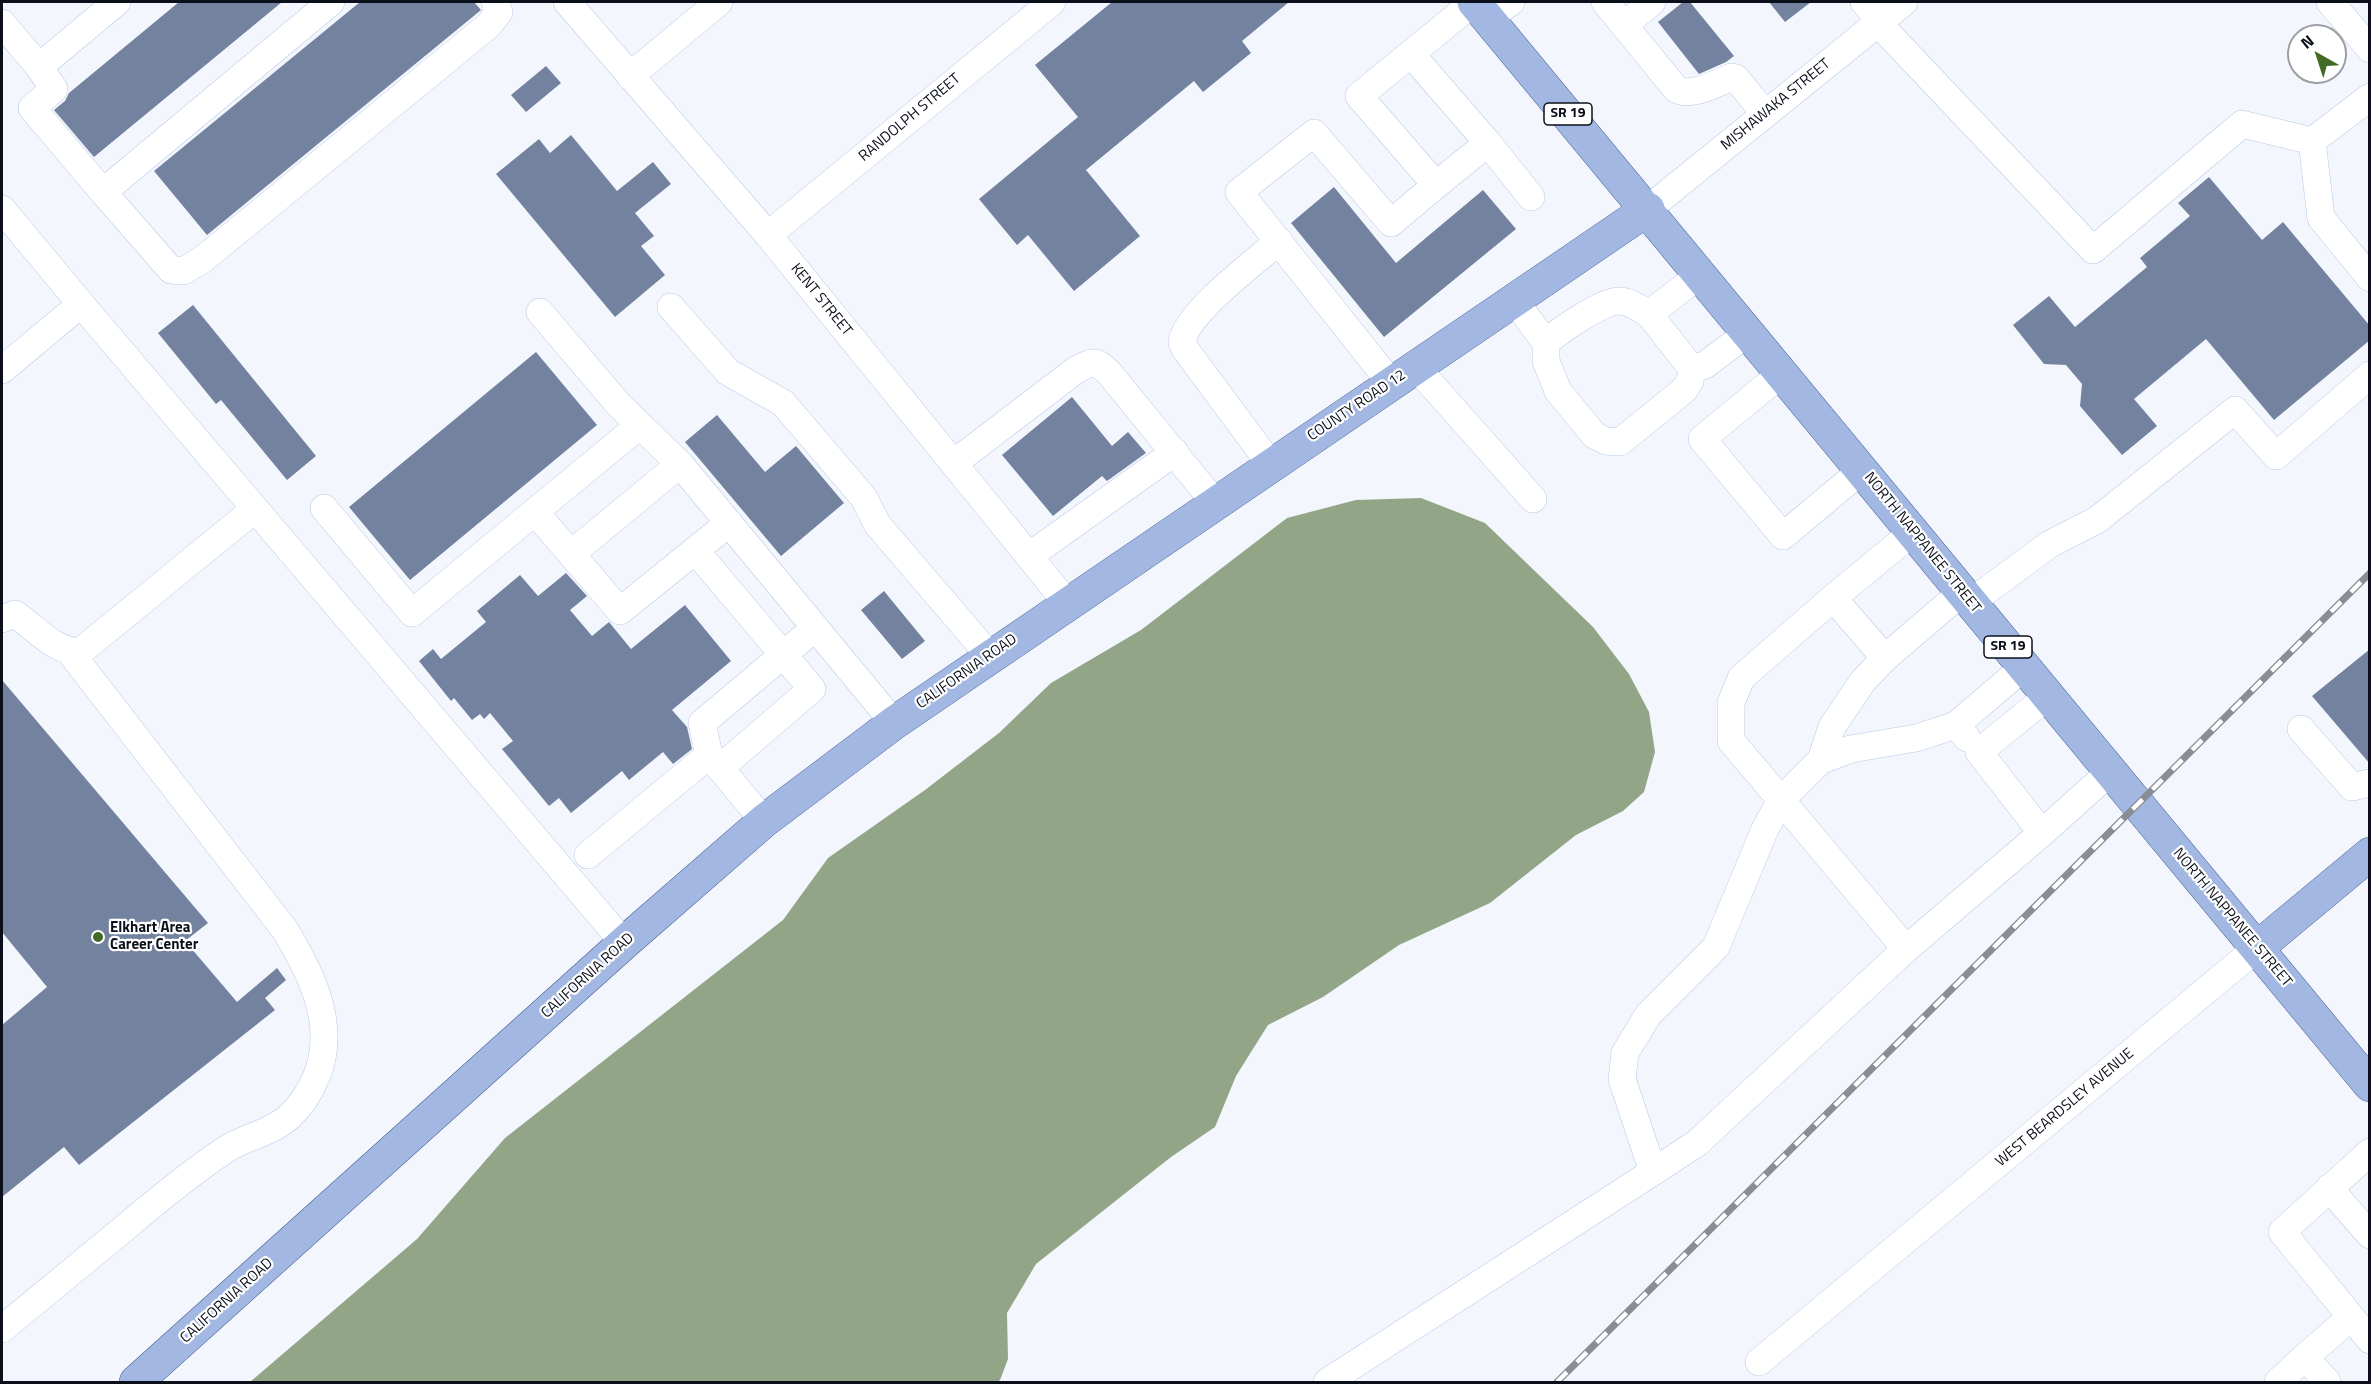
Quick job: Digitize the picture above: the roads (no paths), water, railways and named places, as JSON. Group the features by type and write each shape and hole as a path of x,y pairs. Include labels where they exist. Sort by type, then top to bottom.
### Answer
{"main road":[{"name":"NORTH NAPPANEE STREET","path":"1491,7 1701,274 2370,1085"},
{"name":"COUNTY ROAD 12","path":"1067,603 1648,209"},
{"name":"CALIFORNIA ROAD","path":"136,1383 624,943 764,821 894,723 1067,603"},
{"name":"WEST BEARDSLEY AVENUE","path":"2257,948 2370,854"}],"street":[{"path":"39,67 117,2"},
{"path":"103,192 331,2"},
{"path":"2,23 39,67 54,89 32,108 171,270 183,271 202,260 229,239 489,25 499,12 495,2"},
{"name":"KENT STREET","path":"567,2 768,235 1067,603"},
{"path":"630,76 719,2"},
{"name":"RANDOLPH STREET","path":"768,235 1052,2"},
{"path":"1605,2 1676,89 1690,92 1732,77 1736,78 1765,114"},
{"path":"1624,25 1652,2"},
{"name":"MISHAWAKA STREET","path":"1648,209 1765,114 1874,15 1904,2"},
{"path":"2330,2 2370,49"},
{"path":"1436,185 1359,96 1411,54 1491,7"},
{"path":"1874,15 2093,249 2242,124 2312,141"},
{"path":"1411,54 1531,197"},
{"path":"2312,141 2370,97"},
{"path":"1488,143 1391,223 1314,133 1239,192 1279,241 1403,375 1533,500"},
{"path":"2312,141 2321,218 2370,278"},
{"path":"2,209 624,943"},
{"path":"1271,465 1185,350 1182,342 1188,325 1210,301 1279,241"},
{"path":"1649,314 1701,274"},
{"path":"1514,300 1546,343 1546,361 1558,391 1594,435 1606,441 1620,442 1684,390 1690,381 1692,369 1649,314 1626,302 1616,300 1606,304 1557,333 1546,343"},
{"path":"2,370 81,304"},
{"path":"671,307 728,372 783,403 864,498 877,524 990,656"},
{"path":"540,312 619,405 680,464 894,723"},
{"path":"1692,369 1705,365 1749,332"},
{"path":"954,463 1076,369 1090,362 1099,363 1215,503"},
{"path":"1782,373 1702,439 1783,536 1862,470"},
{"path":"1821,760 1832,727 1863,681 1885,658 1967,597 2050,544 2097,520 2235,410 2276,456 2370,375"},
{"path":"324,508 412,613 640,425"},
{"path":"1029,556 1175,452"},
{"path":"572,554 680,464"},
{"path":"70,652 81,651 98,639 255,509"},
{"path":"535,512 620,611 729,523"},
{"path":"1906,949 1731,741 1731,703 1741,678 1913,531"},
{"path":"588,855 812,689 695,550"},
{"path":"1833,598 1885,658"},
{"path":"2,619 15,614 58,646 70,652 285,930 306,965 319,1000 324,1026 318,1073 312,1087 291,1115 282,1123 226,1149 155,1203 2,1329"},
{"path":"764,821 715,761 702,723 815,628"},
{"path":"1653,1172 1622,1079 1625,1053 1648,1015 1716,947 1765,829 1781,800 1821,760 1851,749 1916,738 1956,725 2024,667"},
{"path":"1979,752 2048,696"},
{"path":"1956,725 2042,833"},
{"path":"2301,729 2352,787 2370,783"},
{"path":"1327,1383 1697,1143 1906,949 2110,772"},
{"name":"WEST BEARDSLEY AVENUE","path":"1760,1362 2257,948"},
{"path":"2370,1152 2282,1232 2370,1340"},
{"path":"2329,1188 2370,1235"},
{"path":"2278,1383 2351,1317"},
{"path":"2306,1357 2327,1383"}],"railway":[{"path":"1557,1382 2370,573"}],"place":[{"name":"Elkhart Area Career Center","path":"98,937"}]}
